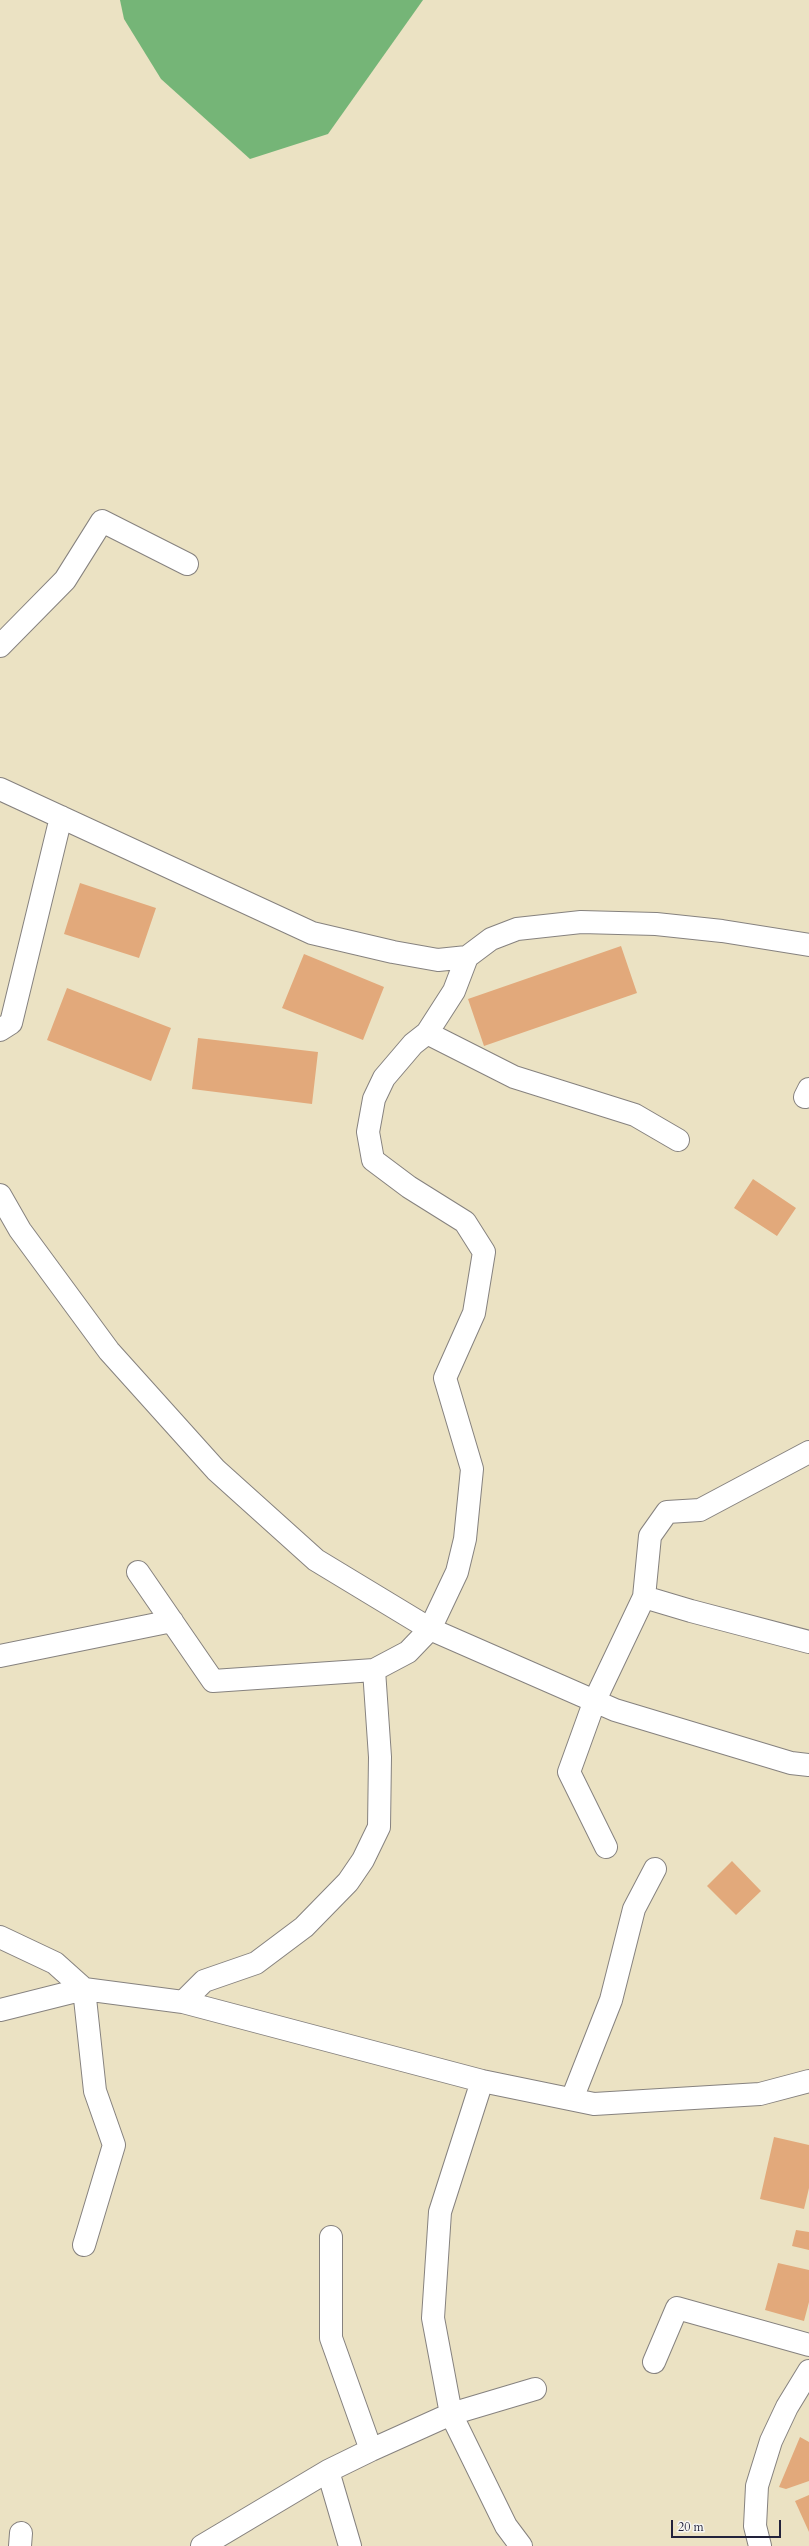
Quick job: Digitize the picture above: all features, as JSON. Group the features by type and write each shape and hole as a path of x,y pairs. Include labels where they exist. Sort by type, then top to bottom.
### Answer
{"street":[{"path":"0,646 65,580 102,521 187,564"},
{"path":"0,789 312,933 393,952 438,960 467,957 491,939 518,930 581,922 656,924 722,930 809,945"},
{"path":"0,1030 11,1023 61,817"},
{"path":"138,1572 213,1681 374,1670 408,1652 430,1630 457,1572 465,1539 472,1469 445,1378 474,1313 484,1252 465,1222 409,1187 373,1160 368,1132 374,1099 384,1078 413,1044 427,1033 454,991 467,957"},
{"path":"427,1033 514,1077 635,1115 678,1140"},
{"path":"0,1196 20,1230 109,1351 216,1470 316,1560 430,1630 616,1710 791,1763 809,1765"},
{"path":"606,1847 569,1772 595,1700 644,1597 650,1536 667,1512 700,1510 809,1452"},
{"path":"644,1597 690,1612 809,1642"},
{"path":"0,1656 172,1621"},
{"path":"183,2002 204,1981 256,1964 304,1927 348,1882 363,1860 379,1827 380,1757 374,1670"},
{"path":"572,2099 611,2000 634,1909 655,1869"},
{"path":"0,1937 55,1963 84,1989 95,2091 114,2145 84,2245"},
{"path":"0,2010 84,1989 183,2002 482,2081 594,2104 760,2094 809,2081"},
{"path":"482,2081 440,2212 433,2318 451,2414 506,2526 521,2546"},
{"path":"331,2237 331,2338 372,2450"},
{"path":"654,2362 677,2308 809,2345"},
{"path":"760,2546 755,2526 757,2486 771,2441 787,2407 809,2371"},
{"path":"202,2546 328,2471 372,2450 451,2414 535,2389"},
{"path":"328,2471 350,2546"}],"green space":[{"path":"120,0 423,0 328,134 250,159 161,79 124,19"}],"building":[{"path":"80,883 156,908 139,958 64,934"},
{"path":"621,946 637,993 484,1046 468,999"},
{"path":"304,954 384,987 363,1040 282,1008"},
{"path":"67,988 171,1028 151,1081 47,1040"},
{"path":"198,1038 318,1052 312,1104 192,1089"},
{"path":"753,1179 796,1208 777,1236 734,1208"},
{"path":"732,1861 761,1891 736,1915 707,1886"},
{"path":"774,2137 809,2145 809,2188 804,2209 760,2199"},
{"path":"796,2230 809,2232 809,2250 792,2246"},
{"path":"778,2263 809,2270 809,2302 804,2321 765,2310"},
{"path":"800,2437 809,2442 809,2481 786,2489 779,2487"},
{"path":"809,2495 809,2532 795,2501"}]}
